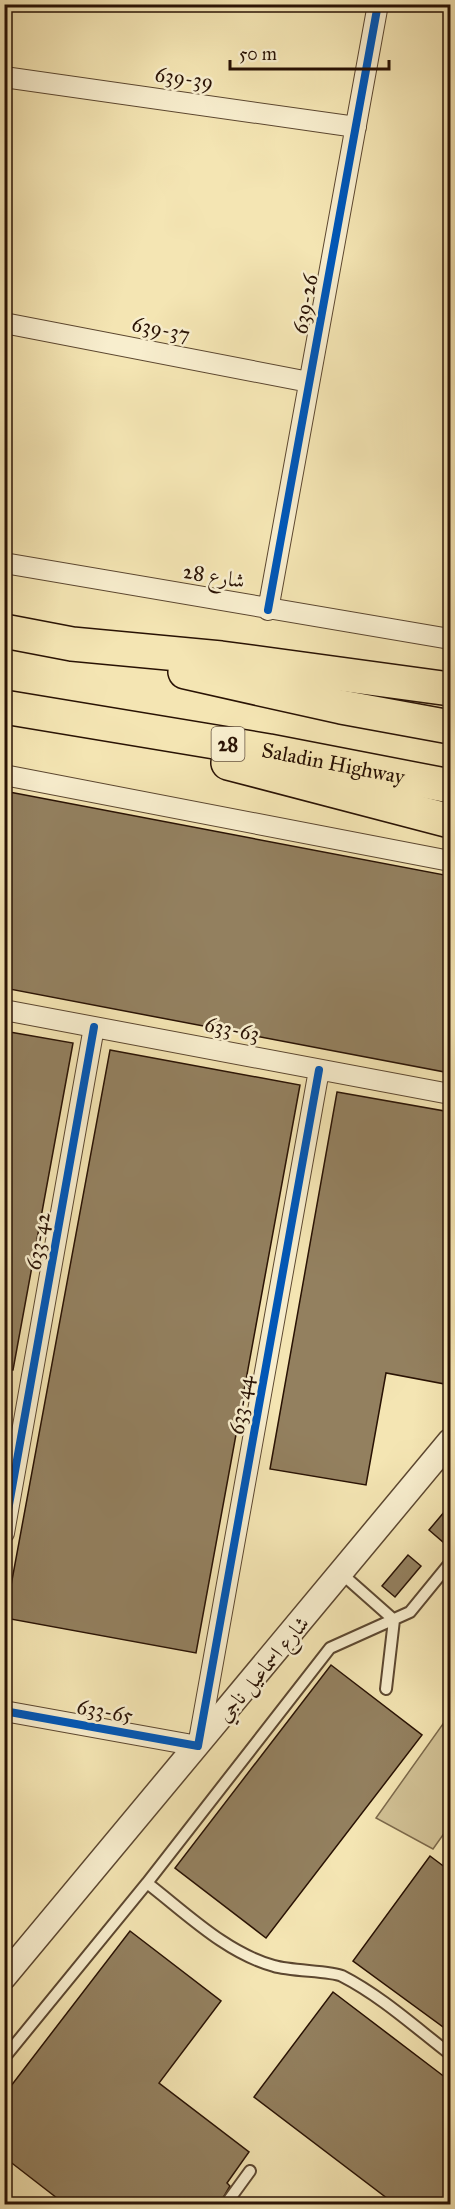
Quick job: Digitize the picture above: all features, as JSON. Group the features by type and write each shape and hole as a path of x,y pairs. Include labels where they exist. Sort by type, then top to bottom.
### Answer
{"highway":[{"path":"4,631 72,644 330,704 450,727"},
{"path":"72,644 221,658 450,689"},
{"name":"Saladin Highway","path":"4,706 58,717 269,751 450,786"},
{"path":"58,717 450,821"}],"street":[{"name":"639-26","path":"268,610 378,4"},
{"name":"639-39","path":"4,77 356,127"},
{"name":"639-37","path":"4,323 309,382"},
{"name":"شارع 28","path":"4,563 268,610 450,639"},
{"path":"4,775 450,861"},
{"name":"633-63","path":"4,1010 450,1094"},
{"name":"633-42","path":"4,1533 94,1027"},
{"name":"633-44","path":"198,1746 319,1070"},
{"name":"شارع اسماعيل ناجي","path":"4,1977 342,1574 450,1441"},
{"name":"633-65","path":"4,1711 198,1746"}],"lane":[{"path":"4,2058 147,1883 330,1648 410,1612 450,1563"},
{"path":"342,1574 394,1620"},
{"path":"386,1689 394,1620"},
{"path":"147,1883 239,1953 273,1966 306,1972 339,1974 364,1989 450,2054"},
{"path":"225,2205 250,2171"},
{"path":"4,2201 11,2205"}],"shaded area":[{"path":"450,1714 450,1825 433,1849 376,1818"}],"building":[{"path":"4,791 450,876 450,1073 4,988"},
{"path":"4,1031 73,1043 13,1370 4,1369"},
{"path":"110,1050 300,1085 196,1653 5,1618"},
{"path":"337,1092 450,1112 450,1385 386,1373 366,1485 270,1469"},
{"path":"450,1505 450,1548 429,1530"},
{"path":"408,1555 421,1566 395,1597 382,1586"},
{"path":"331,1665 422,1735 266,1938 175,1868"},
{"path":"430,1856 450,1871 450,2032 353,1961"},
{"path":"130,1931 221,2001 159,2083 249,2152 227,2183 230,2186 219,2205 66,2205 4,2157 4,2095"},
{"path":"333,1992 450,2081 450,2205 396,2205 254,2097"}],"cycle path":[{"path":"268,610 378,4"},
{"path":"4,1533 94,1027"},
{"path":"4,1711 198,1746 319,1070"}]}
